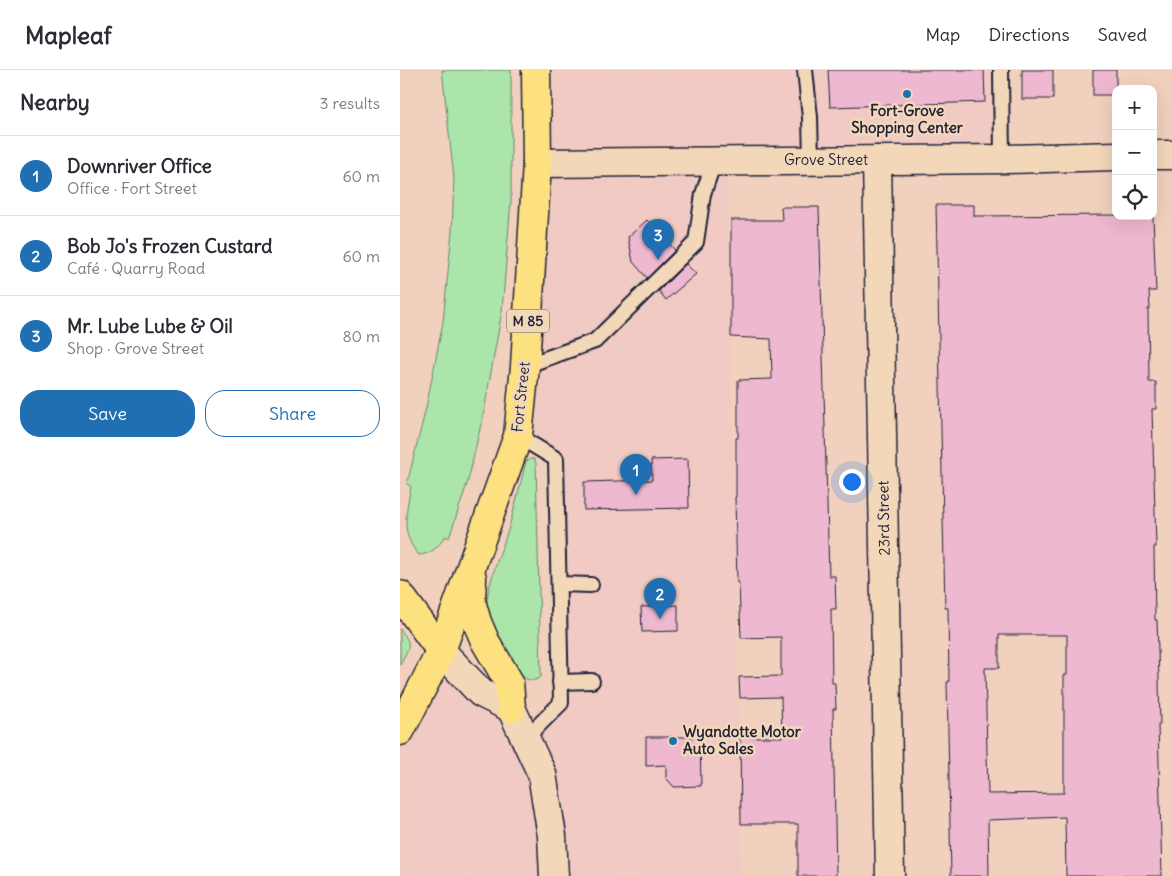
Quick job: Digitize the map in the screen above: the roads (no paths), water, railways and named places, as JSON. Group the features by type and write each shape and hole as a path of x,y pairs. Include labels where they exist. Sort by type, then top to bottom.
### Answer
{"main road":[{"name":"Fort Street","path":"400,731 441,651 518,436 525,366 537,163 536,70"},
{"path":"472,564 471,601 485,642 509,682 511,708"},
{"path":"400,595 441,651"}],"street":[{"path":"1157,155 1172,155"},
{"name":"Grove Street","path":"537,163 1002,159 1112,156"},
{"name":"23rd Street","path":"877,160 890,876"},
{"path":"441,651 481,693 511,708 542,774 552,836 554,876"}],"lane":[{"path":"805,70 810,117 811,160"},
{"path":"1001,70 1002,159"},
{"path":"525,366 595,341 696,242 703,194 714,162"},
{"path":"518,436 556,459 559,584 561,703 525,739"},
{"path":"559,584 591,585"},
{"path":"560,682 592,681"}],"place":[{"name":"Fort-Grove Shopping Center","path":"907,94"},
{"name":"Mr. Lube Lube & Oil","path":"658,260"},
{"name":"Downriver Office","path":"636,495"},
{"name":"Bob Jo's Frozen Custard","path":"660,619"},
{"name":"Wyandotte Motor Auto Sales","path":"673,741"}]}
